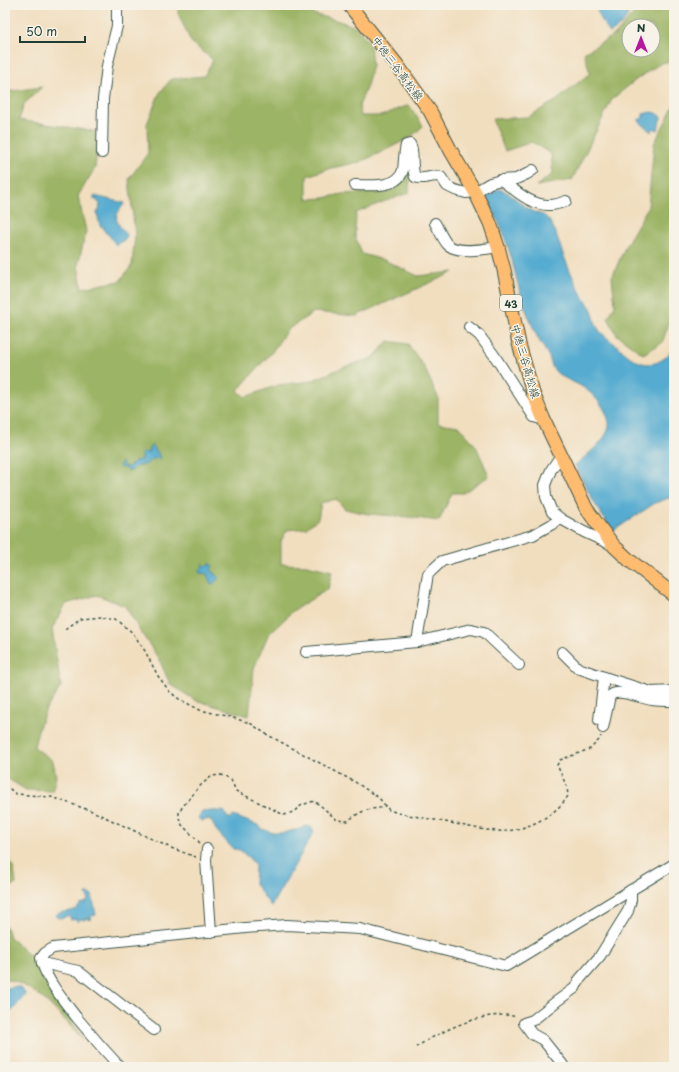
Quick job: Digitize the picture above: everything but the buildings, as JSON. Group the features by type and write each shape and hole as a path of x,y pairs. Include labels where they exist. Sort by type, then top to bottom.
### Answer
{"main road":[{"name":"中徳三谷高松線","path":"349,5 398,66 430,111 475,192 490,223 504,270 519,344 533,393 544,420 586,508 614,546 629,560 674,595"}],"street":[{"path":"102,153 103,99 106,66 117,26 117,5"},
{"path":"355,185 388,184 395,181 400,177 403,170 406,145 410,144 412,145 412,166 415,177 420,179 434,175 441,177 447,186 466,193 475,192 490,183 501,180 516,179 533,170"},
{"path":"501,180 522,196 539,204 551,205 566,201"},
{"path":"435,223 448,245 456,249 498,247"},
{"path":"469,327 479,335 494,355 534,417 544,420"},
{"path":"561,455 551,470 545,485 546,497 552,512 584,532 614,546"},
{"path":"417,642 428,574 442,561 533,535 561,519"},
{"path":"306,652 417,642 470,629 484,632 519,665"},
{"path":"562,652 578,668 651,692 674,691"},
{"path":"603,728 599,724 599,719 604,677"},
{"path":"603,728 610,696 613,693 623,693 652,700 674,701"},
{"path":"207,849 206,860 211,932"},
{"path":"120,1067 56,992 47,975 41,958 45,953 53,948 245,928 287,926 360,929 506,966 674,864"},
{"path":"563,1067 543,1040 532,1034 524,1023 533,1020 575,988 579,980 600,956 628,911 631,900 631,890"},
{"path":"42,963 78,971 154,1030"}],"path":[{"path":"65,629 80,618 101,616 116,618 133,633 145,651 158,676 170,692 179,699 200,710 250,723 266,734 355,782 379,798 389,810 479,829 505,831 526,827 544,819 562,805 568,796 568,791 557,765 560,760 590,748 600,740 603,728"},
{"path":"207,849 182,825 179,818 179,812 202,785 212,776 221,775 231,780 236,792 284,815 293,812 302,804 314,801 322,806 337,820 348,821 357,813 370,809 382,809 386,805"},
{"path":"5,785 16,794 51,797 92,811 171,848 206,860"},
{"path":"416,1047 434,1036 463,1023 479,1018 508,1015 516,1016 524,1023"}],"green space":[{"path":"178,5 312,5 313,14 356,27 370,44 372,65 367,86 359,106 361,116 381,116 409,105 423,126 411,137 360,162 331,168 307,176 307,199 362,193 399,185 410,172 409,193 356,213 355,236 362,254 384,260 418,276 454,272 356,316 314,312 287,330 272,352 238,390 245,397 278,385 311,381 344,367 373,358 388,341 408,344 424,367 438,397 438,423 459,426 476,446 489,476 463,493 452,493 439,521 368,514 345,509 336,499 321,503 318,519 306,528 287,530 281,541 281,564 307,565 332,571 328,589 294,610 268,635 254,668 249,716 195,700 170,684 159,659 125,606 97,595 66,604 52,629 61,687 46,709 38,730 34,747 53,761 56,777 52,791 26,790 5,777 5,92 42,87 24,104 19,120 99,132 95,168 78,196 86,231 78,265 82,288 120,281 132,265 135,235 129,179 148,153 147,124 159,94 171,79 204,76 213,60 191,42 178,13"},
{"path":"638,5 674,5 674,61 661,63 637,79 612,99 572,180 536,186 553,174 551,154 532,142 505,151 492,119 528,117 557,100 590,73 584,53 616,34 621,28 621,58 661,58 661,18 629,18 637,9"},
{"path":"674,105 674,309 662,343 643,354 617,335 608,318 615,305 612,277 626,245 648,207 654,144"},
{"path":"5,849 14,870 16,884 5,890"},
{"path":"5,925 11,939 28,953 42,973 83,1040 39,995 28,988 5,979"}],"water":[{"path":"595,5 629,5 626,18 621,18 621,25 610,33"},
{"path":"651,112 657,113 662,118 660,120 658,130 653,128 651,132 638,120 643,118 643,114"},
{"path":"497,189 505,191 530,210 544,216 551,223 575,282 592,310 599,330 605,336 636,361 646,364 660,361 669,354 674,345 674,496 655,503 613,531 597,507 575,465 602,440 609,428 608,417 599,402 590,393 555,371 549,357 538,339 519,290 505,237 484,194 488,192 492,194"},
{"path":"94,196 125,203 118,212 117,219 118,223 127,235 126,239 116,245 110,236 105,232 103,227 100,226 97,213 100,204 94,199"},
{"path":"152,445 158,453 160,459 155,458 144,465 137,466 132,471 125,468 120,468 119,465 122,462 123,466 129,467 135,461 141,460 141,454 144,452 148,453 149,448"},
{"path":"203,563 206,566 211,564 213,566 211,569 219,578 214,583 211,584 207,574 200,573 199,571 202,569"},
{"path":"202,812 225,812 226,816 229,818 233,816 258,825 262,829 274,833 284,833 298,830 306,826 311,827 314,832 271,906 254,883 255,865 240,850 233,849 216,830 210,819 201,821 198,818"},
{"path":"86,894 92,895 96,915 91,916 90,920 87,918 84,920 81,919 78,922 76,919 71,920 70,917 67,916 58,918 55,916 61,912 75,910 81,904 87,902 88,898"},
{"path":"5,987 19,987 26,994 12,1011 5,1016"}]}
